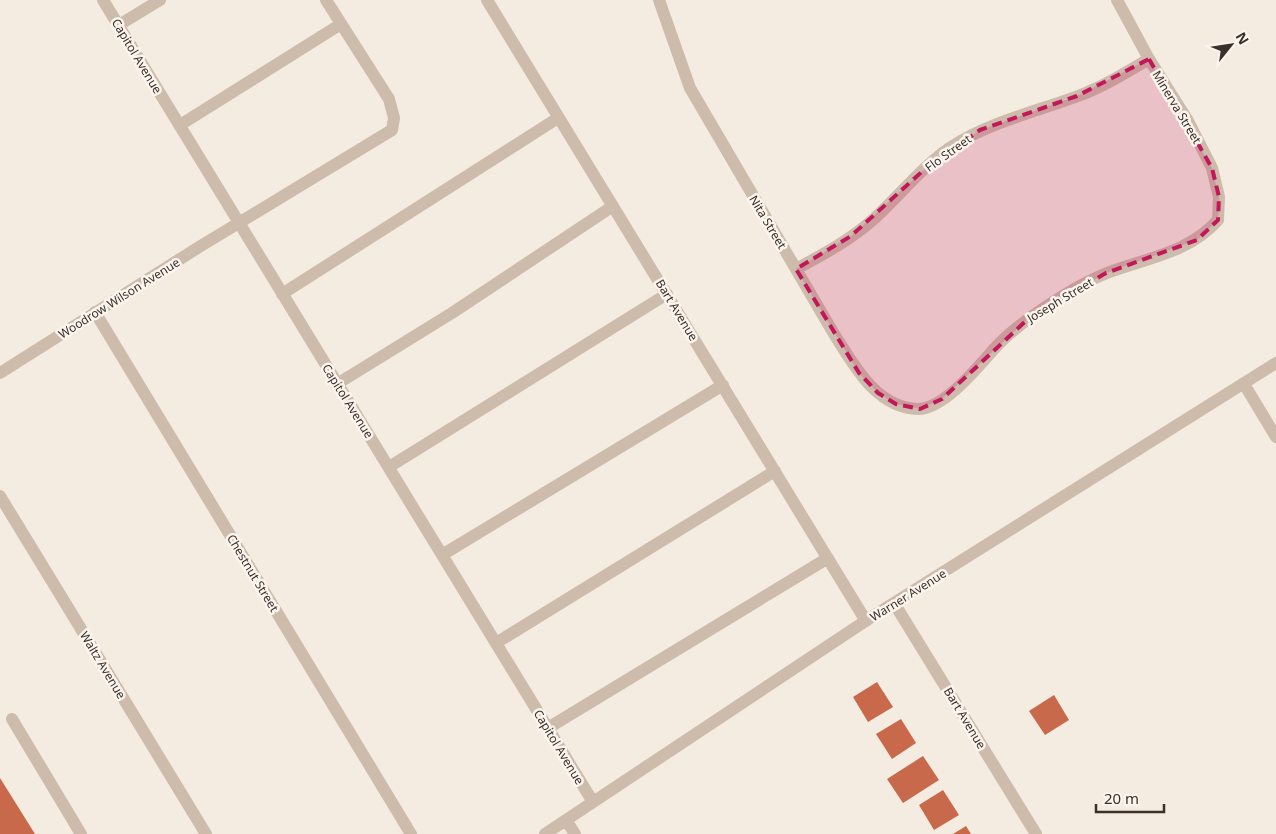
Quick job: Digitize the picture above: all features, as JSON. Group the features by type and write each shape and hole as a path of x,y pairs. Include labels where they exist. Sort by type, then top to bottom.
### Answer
{"street":[{"name":"Capitol Avenue","path":"104,0 238,223 594,802"},
{"path":"119,25 160,0"},
{"path":"180,126 341,24 326,0"},
{"name":"Bart Avenue","path":"487,0 866,621"},
{"name":"Nita Street","path":"659,0 690,88 859,373 878,392 896,404 920,409"},
{"name":"Minerva Street","path":"1117,0 1149,59 1188,121 1212,168 1220,197 1218,220"},
{"name":"Woodrow Wilson Avenue","path":"0,373 238,223 392,130 394,118 389,99 341,24"},
{"name":"Flo Street","path":"796,269 852,236 875,218 926,168 950,148 980,130 1086,92 1149,59"},
{"path":"282,294 558,118"},
{"path":"337,384 452,313 613,206"},
{"name":"Joseph Street","path":"920,409 942,400 961,386 1000,342 1028,319 1106,273 1172,251 1196,240 1218,220"},
{"path":"388,467 667,294"},
{"name":"Chestnut Street","path":"95,312 411,834"},
{"name":"Warner Avenue","path":"544,834 866,621 1276,363"},
{"path":"1244,384 1276,438"},
{"path":"442,555 723,385"},
{"path":"496,643 775,471"},
{"name":"Waltz Avenue","path":"0,496 206,834"},
{"path":"548,728 828,558"},
{"name":"Bart Avenue","path":"894,603 1036,834"},
{"path":"12,719 81,834"},
{"path":"566,820 575,834"}],"highlighted area":[{"path":"1149,59 1212,168 1219,197 1218,220 1197,240 1106,273 1028,319 942,399 920,409 896,404 878,393 859,373 796,269 851,236 926,168 980,130 1077,96"}],"building":[{"path":"877,682 893,707 868,722 853,697"},
{"path":"1054,695 1069,720 1045,735 1029,711"},
{"path":"901,719 916,743 892,759 876,734"},
{"path":"923,756 939,780 903,803 887,779"},
{"path":"0,778 35,834 0,834"},
{"path":"943,790 959,815 934,830 919,805"},
{"path":"966,826 971,834 953,834"}]}
